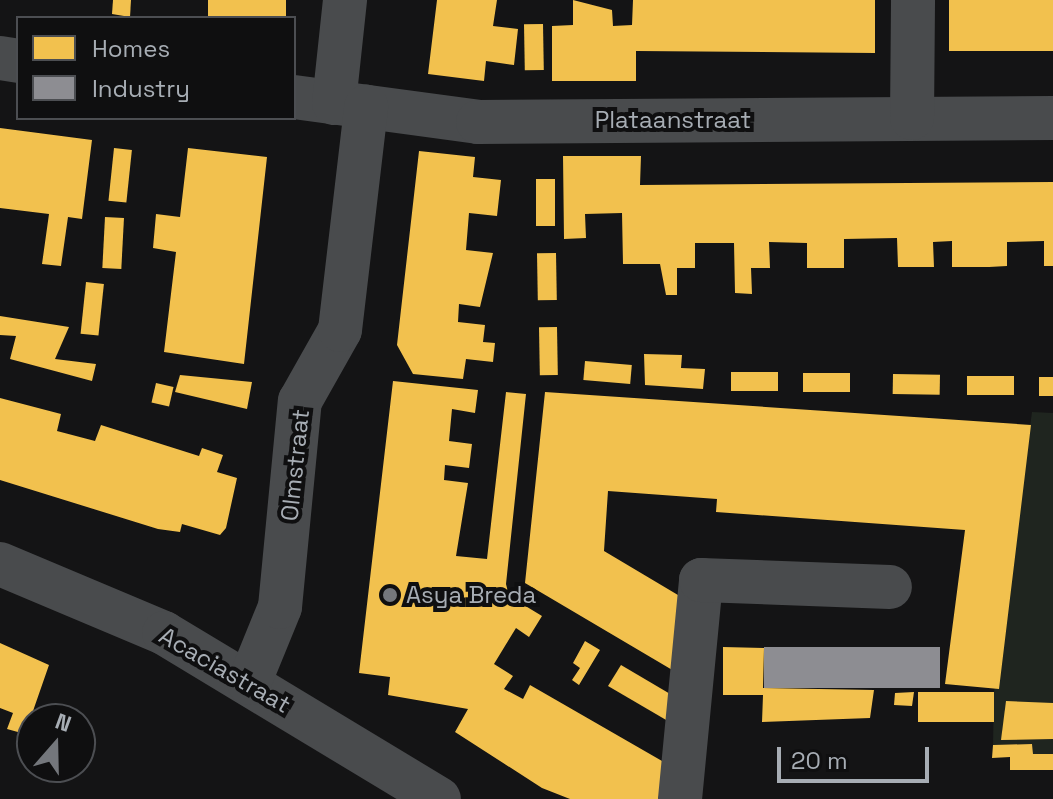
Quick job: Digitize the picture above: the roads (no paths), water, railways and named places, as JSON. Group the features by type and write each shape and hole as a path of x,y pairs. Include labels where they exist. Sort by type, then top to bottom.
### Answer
{"street":[{"name":"Olmstraat","path":"249,683 280,607 300,401 340,330 331,102 345,0"},
{"path":"912,118 913,0"},
{"name":"Plataanstraat","path":"331,102 478,122 1053,118"},
{"name":"Acaciastraat","path":"0,564 164,633 439,799"},
{"path":"680,799 701,580 890,587"}],"place":[{"name":"Asya Breda","path":"390,595"}]}
